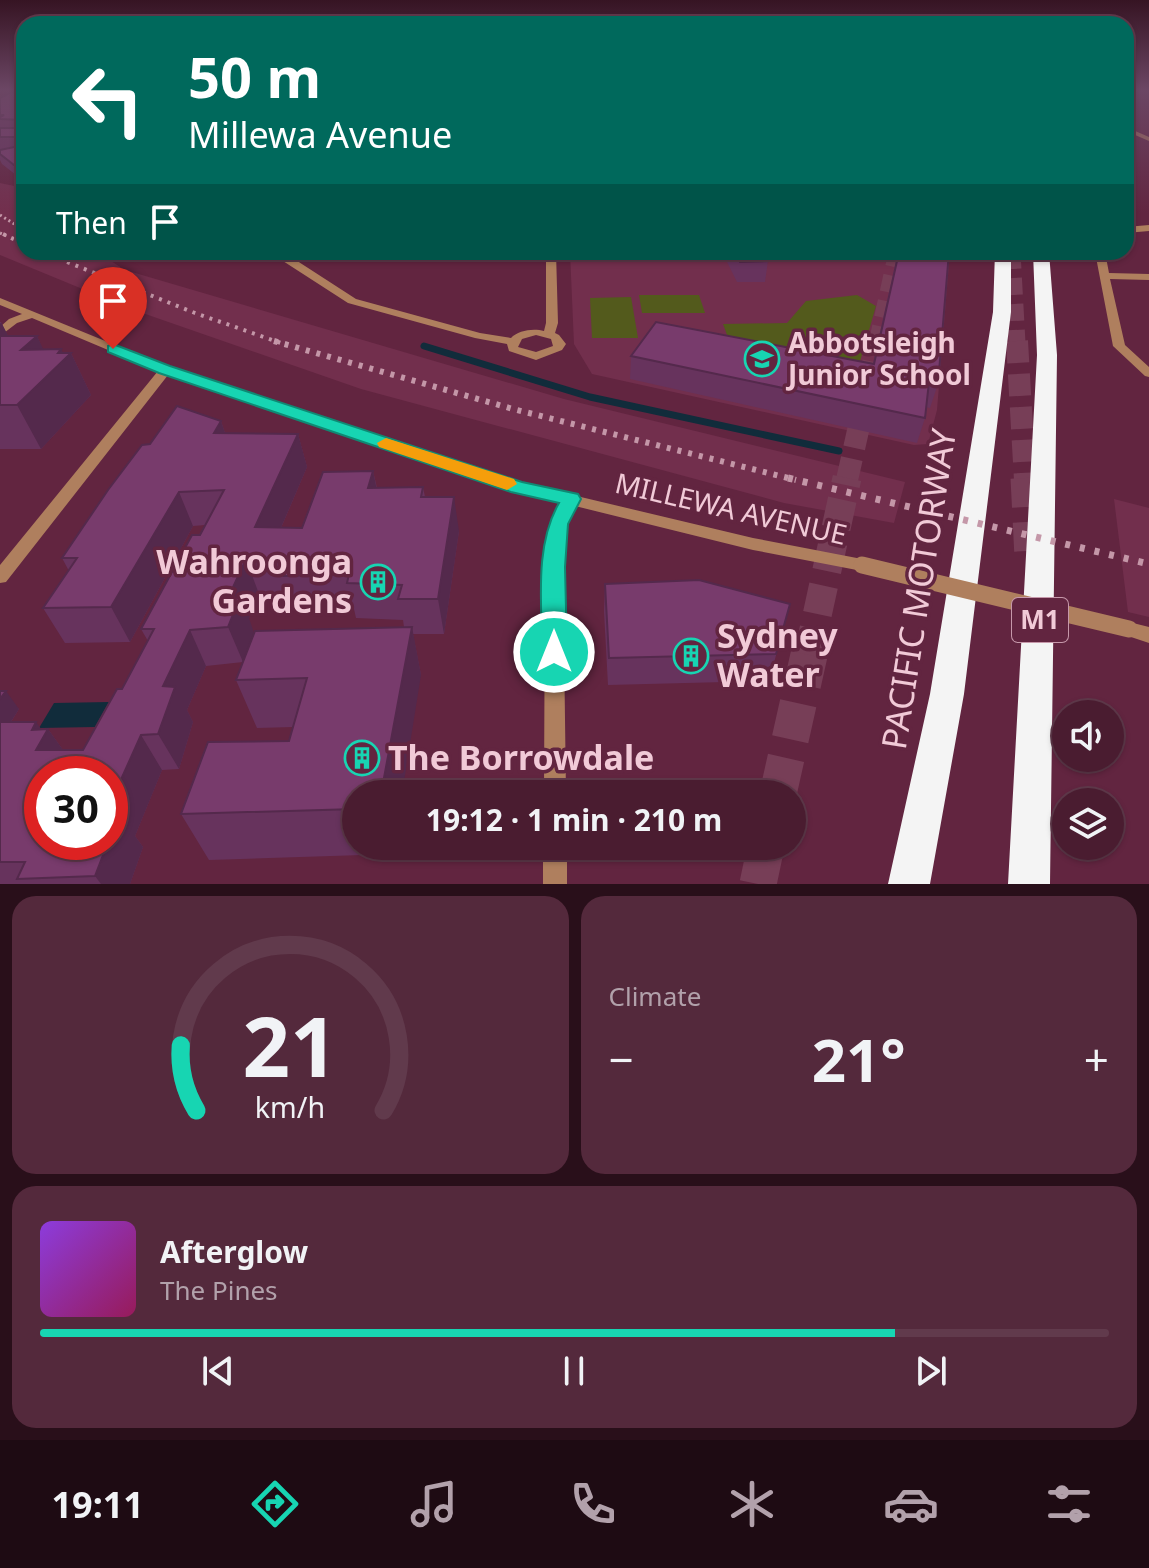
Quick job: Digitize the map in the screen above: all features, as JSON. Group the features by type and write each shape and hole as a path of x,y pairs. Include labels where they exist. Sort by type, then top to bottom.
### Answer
{"highway":[{"name":"PACIFIC MOTORWAY","path":"909,884 947,694 1002,312 1002,260"},
{"name":"M1","path":"1029,884 1047,355 1041,260"},
{"name":"M1","path":"1047,355 1060,288 1058,260"}],"street":[{"path":"292,260 334,293 352,301 450,329 513,342 524,334 549,334 558,340 558,348 541,356 516,351 513,342"},
{"path":"549,334 552,323 551,260"},
{"path":"1102,260 1119,346 1149,373"},
{"path":"1107,276 1149,277"},
{"name":"MILLEWA AVENUE","path":"0,301 165,370 518,487 753,544 862,565 1149,635"},
{"path":"0,333 13,321 31,315"},
{"path":"0,577 165,370"},
{"path":"555,780 554,567 558,524 571,499"},
{"path":"555,860 555,884"}],"shaded area":[{"path":"0,183 16,186 16,260 109,260 125,270 564,399 905,482 894,523 784,503 361,389 131,309 0,255"},
{"name":"Abbotsleigh Junior School","path":"570,260 949,260 937,410 928,444 914,445 592,374 574,344"},
{"path":"1114,499 1149,508 1149,617 1128,612"}],"green space":[{"path":"639,295 699,295 705,313 642,313"},
{"path":"857,295 876,306 859,365 734,354 723,324 787,323 806,301"},
{"path":"631,297 638,338 592,338 590,298"}],"water":[{"path":"109,702 95,727 39,728 54,703"}],"building":[{"path":"0,130 16,130 16,137 0,137"},
{"path":"16,147 16,165 0,154 0,150"},
{"path":"739,260 768,261 740,262"},
{"path":"897,260 948,260 938,384 929,382 925,418 631,356 656,322 874,364"},
{"path":"0,336 37,336 21,350 61,349 58,353 71,353 17,405 0,405"},
{"path":"177,406 221,421 214,433 298,434 255,527 302,528 323,472 373,471 368,488 423,487 421,497 454,497 438,599 398,599 402,585 347,583 349,574 284,576 291,558 246,559 228,598 240,597 228,627 190,630 163,686 175,687 158,734 141,735 128,764 128,756 24,756 24,860 101,860 95,876 17,879 25,862 0,862 0,722 36,722 32,730 48,729 36,750 83,750 117,689 122,689 154,629 141,629 192,535 200,535 224,490 179,492 111,607 43,608 77,558 62,558 142,445 150,444"},
{"path":"699,580 790,604 776,654 609,658 605,584"},
{"path":"412,627 384,780 342,780 342,809 181,814 208,742 289,741 307,678 236,680 255,631"}],"waterway":[{"path":"424,346 590,397 839,451"}],"tunnel":[{"path":"877,343 895,260"},
{"path":"1012,260 1017,343"},
{"path":"847,480 878,341"},
{"path":"1017,341 1025,480"},
{"path":"808,657 847,478"},
{"path":"1025,478 1029,557"},
{"path":"781,780 809,655"},
{"path":"758,884 763,860"}],"railway":[{"path":"0,215 16,225"},
{"path":"0,233 7,236"},
{"path":"3,234 16,240"},
{"path":"62,260 195,313 281,343"},
{"path":"274,341 281,343"},
{"path":"281,343 513,409 789,478"},
{"path":"789,478 1149,564"},
{"path":"789,478 796,480"}],"slow traffic":[{"path":"386,443 507,484"}],"place":[{"name":"Abbotsleigh Junior School","path":"762,359"},
{"name":"Wahroonga Gardens","path":"378,582"},
{"name":"Sydney Water","path":"691,656"},
{"name":"The Borrowdale","path":"362,758"}],"route":[{"path":"113,349 165,370 518,487 571,499 558,524 554,567 554,652"}]}
